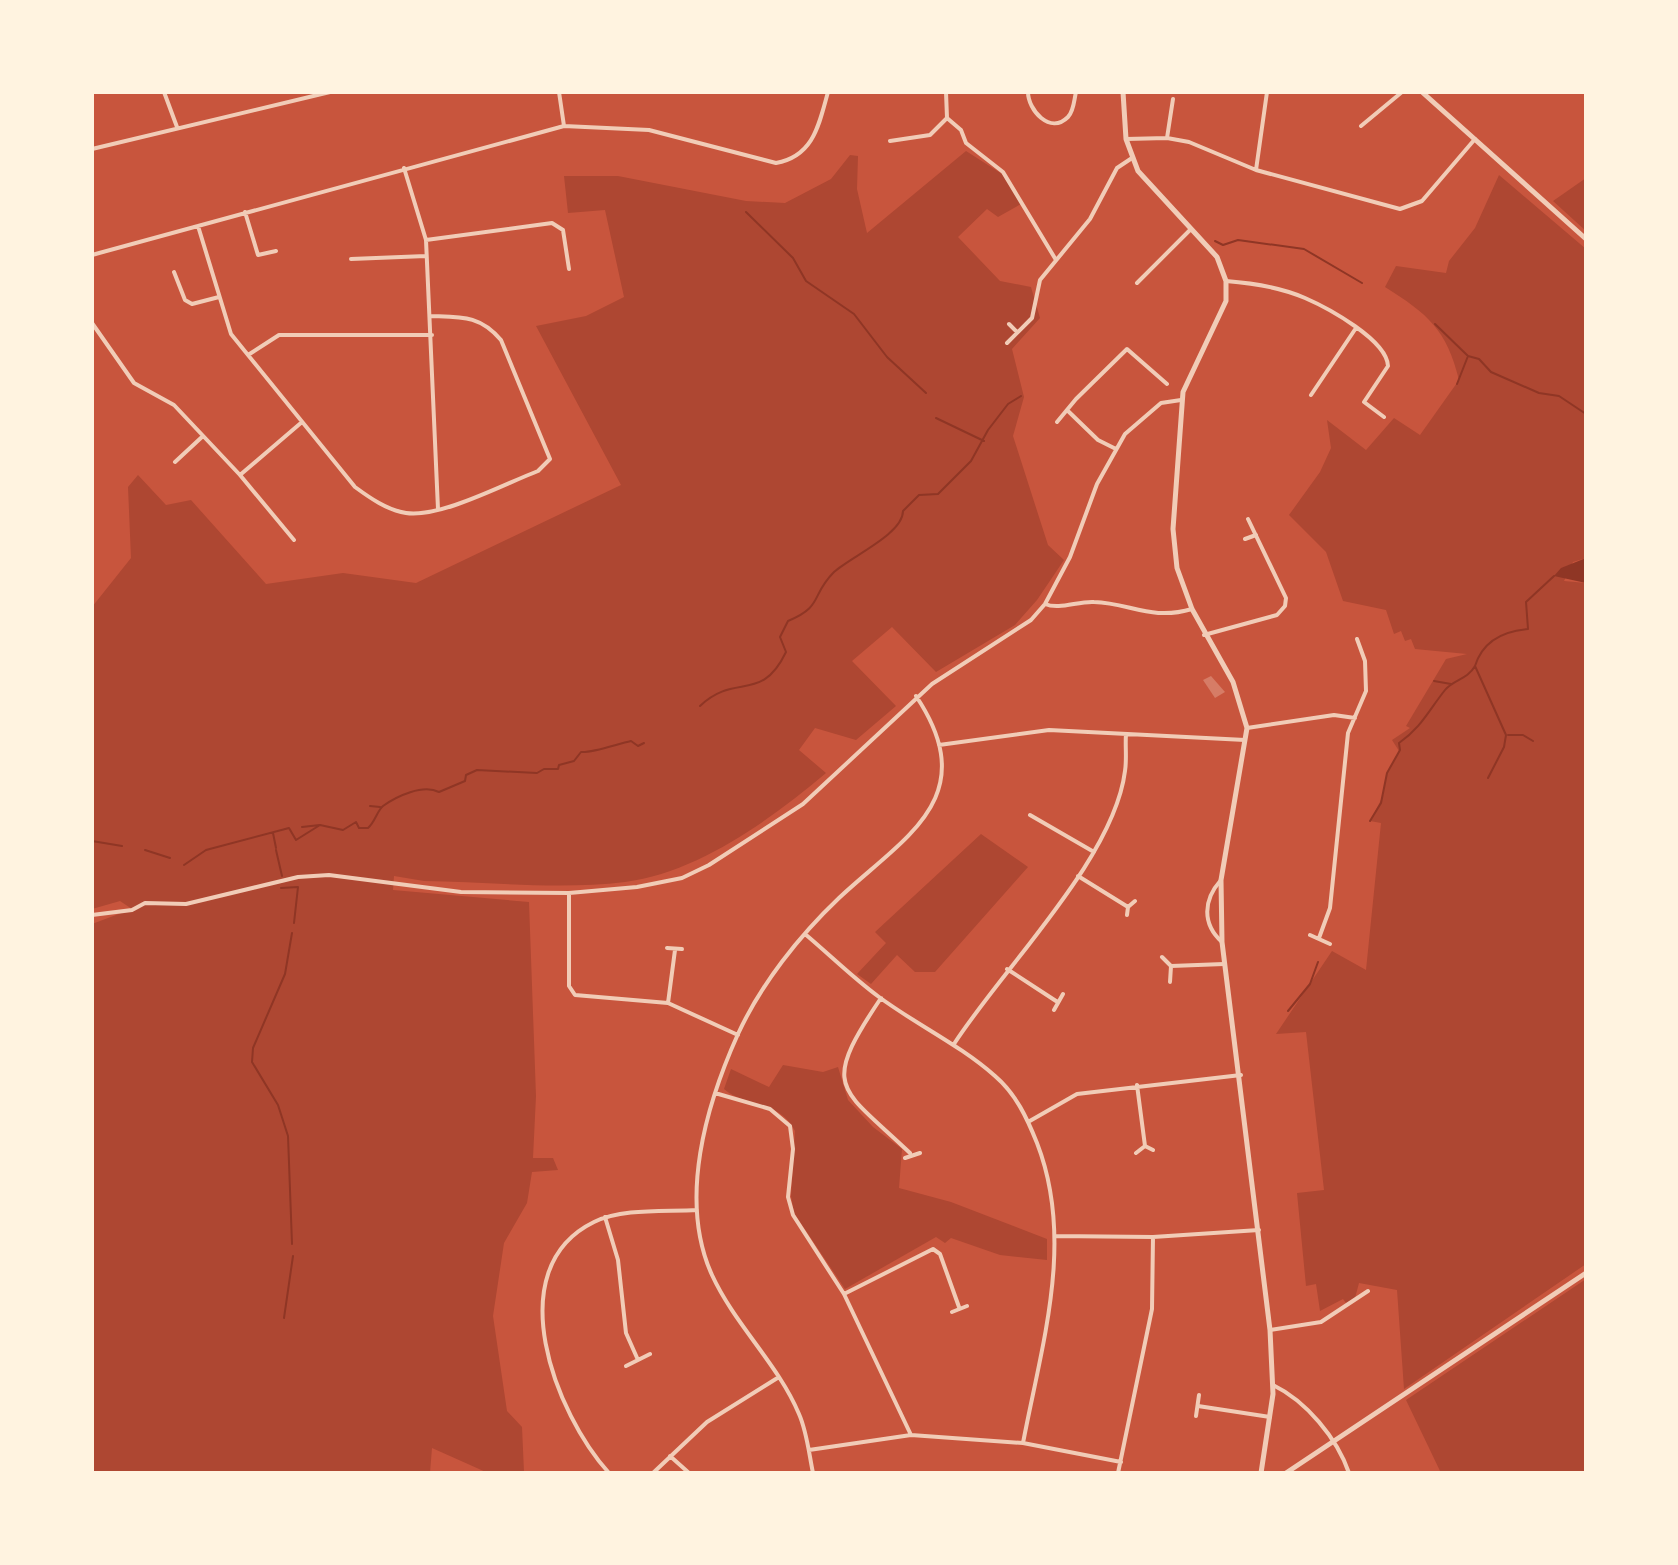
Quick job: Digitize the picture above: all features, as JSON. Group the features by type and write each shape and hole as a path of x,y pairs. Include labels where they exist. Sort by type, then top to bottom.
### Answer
{"street":[{"path":"164,92 177,127"},
{"path":"92,149 330,92"},
{"path":"559,92 564,126"},
{"path":"92,255 564,126 649,130 776,163 787,161 815,138 828,92"},
{"path":"946,92 947,118 961,130 966,143 1003,172 1056,260"},
{"path":"1028,92 1028,104 1038,117 1051,122 1062,121 1071,114 1076,92"},
{"path":"1123,92 1126,139 1132,158 1147,182 1217,257 1226,281 1226,301 1181,400 1173,529 1177,568 1192,609 1233,682 1247,728 1221,880 1222,942 1241,1075 1270,1330 1273,1385 1261,1473"},
{"path":"1256,170 1267,92"},
{"path":"1361,126 1402,92"},
{"path":"1422,92 1586,239"},
{"path":"1167,138 1173,99"},
{"path":"890,141 930,135 947,118"},
{"path":"1126,139 1167,138 1189,142 1256,170 1400,209 1422,201 1475,139"},
{"path":"1007,343 1032,318 1037,286 1090,219 1117,168 1132,158"},
{"path":"404,168 426,240 438,509"},
{"path":"245,212 258,255 276,251"},
{"path":"426,240 552,223 563,230 569,269"},
{"path":"198,226 231,334 355,487 372,499 407,513 438,509 538,471 550,459 501,340 474,317 431,316"},
{"path":"1137,283 1191,229"},
{"path":"351,259 426,256"},
{"path":"174,272 185,300 192,304 219,297"},
{"path":"1226,281 1259,284 1305,298 1374,340 1388,358 1388,366 1364,402 1384,417"},
{"path":"92,323 134,383 174,405 240,475 294,540"},
{"path":"1009,324 1017,332"},
{"path":"1311,395 1356,328"},
{"path":"248,355 279,335 432,335"},
{"path":"1057,422 1127,349 1167,384"},
{"path":"92,915 132,910 145,903 186,904 298,877 329,875 461,892 569,893 637,887 682,878 744,846 828,784 916,696 960,664 1022,628 1045,604 1070,557 1097,484 1116,449 1151,410 1161,403 1181,400"},
{"path":"1068,411 1098,440 1116,449"},
{"path":"240,475 302,422"},
{"path":"175,462 203,436"},
{"path":"1204,635 1277,615 1285,606 1286,598 1248,519"},
{"path":"1245,539 1256,535"},
{"path":"1045,604 1052,607 1095,602 1131,611 1173,615 1192,609"},
{"path":"1319,938 1330,908 1348,733 1366,691 1365,661 1357,639"},
{"path":"813,1473 801,1417 779,1377 712,1274 697,1210 705,1128 715,1093 755,1001 805,934 928,816 938,789 939,745 927,712 916,696"},
{"path":"1247,728 1334,715 1355,718"},
{"path":"939,745 1049,730 1247,741"},
{"path":"954,1044 1094,852 1125,772 1126,734"},
{"path":"1030,815 1094,852"},
{"path":"1078,876 1128,907"},
{"path":"1221,880 1208,898 1207,922 1211,932 1222,942"},
{"path":"569,893 569,986 575,995 668,1003 738,1035"},
{"path":"1127,915 1128,907 1135,901"},
{"path":"805,934 881,998 954,1044 997,1078 1018,1102 1028,1122 1049,1176 1056,1266 1023,1443"},
{"path":"1310,935 1330,944"},
{"path":"667,948 682,949"},
{"path":"668,1003 675,950"},
{"path":"1162,957 1171,966 1225,964"},
{"path":"1170,982 1171,966"},
{"path":"1007,969 1056,1001"},
{"path":"1054,1010 1056,1001 1063,994"},
{"path":"881,998 852,1041 844,1064 845,1080 852,1100 910,1153 920,1153"},
{"path":"1028,1122 1069,1097 1137,1085 1241,1075"},
{"path":"1137,1085 1145,1146"},
{"path":"715,1093 770,1109 788,1123 793,1135 790,1206 844,1294 911,1435"},
{"path":"1145,1146 1153,1150"},
{"path":"1136,1153 1145,1146"},
{"path":"905,1158 910,1153"},
{"path":"609,1473 598,1461 565,1404 548,1353 543,1307 547,1276 558,1251 581,1230 605,1217 697,1210"},
{"path":"605,1217 618,1260 626,1333 638,1360"},
{"path":"1055,1236 1153,1237 1259,1230"},
{"path":"1118,1473 1152,1309 1153,1237"},
{"path":"844,1294 933,1249 940,1254 959,1307"},
{"path":"1286,1473 1586,1273"},
{"path":"1270,1330 1321,1322 1368,1291"},
{"path":"1360,1298 1366,1304"},
{"path":"952,1312 967,1306"},
{"path":"626,1366 650,1354"},
{"path":"653,1473 707,1422 779,1377"},
{"path":"1273,1385 1289,1393 1334,1441 1349,1473"},
{"path":"1196,1416 1199,1395"},
{"path":"1198,1406 1270,1417"},
{"path":"809,1450 911,1435 1023,1443 1121,1462"},
{"path":"670,1456 689,1473"}],"shaded area":[{"path":"966,151 1002,174 1021,204 998,217 987,209 958,237 1000,281 1031,287 1040,318 1012,349 1024,397 1013,436 1048,545 1064,560 1037,600 1015,625 936,672 892,627 852,661 896,706 856,740 815,728 799,750 826,773 757,826 706,856 653,876 600,884 525,885 424,881 394,876 393,890 529,902 536,1096 533,1158 553,1158 558,1170 532,1172 527,1203 504,1243 493,1316 507,1411 522,1427 524,1472 488,1473 432,1448 430,1473 92,1473 92,924 132,909 120,901 92,909 92,607 131,558 128,487 138,475 166,505 191,500 266,584 343,573 416,583 621,485 536,326 586,316 624,297 605,210 568,213 564,176 618,176 746,201 785,203 831,179 850,155 858,156 857,189 867,233"},
{"path":"1499,175 1586,249 1586,558 1573,562 1564,581 1586,583 1586,1264 1404,1389 1397,1290 1359,1283 1355,1298 1346,1303 1343,1299 1320,1311 1316,1284 1306,1286 1297,1193 1324,1190 1306,1032 1276,1034 1332,951 1366,970 1381,823 1370,821 1383,796 1387,773 1399,751 1392,740 1410,728 1406,726 1446,659 1467,654 1415,649 1411,639 1405,641 1401,631 1394,634 1386,610 1343,601 1326,552 1289,515 1320,472 1331,448 1327,420 1366,450 1394,418 1420,435 1459,380 1448,348 1434,325 1385,287 1396,266 1446,273 1449,261 1475,228"},
{"path":"1586,178 1586,231 1553,201"},
{"path":"1586,558 1586,583 1554,576 1561,568"},
{"path":"981,834 1028,867 935,972 915,972 897,955 871,984 857,974 886,943 875,932"},
{"path":"783,1065 823,1072 838,1067 848,1100 873,1127 902,1149 899,1188 951,1202 1047,1239 1047,1260 1000,1255 951,1238 945,1243 936,1237 845,1289 794,1213 791,1196 795,1131 789,1121 772,1109 724,1089 731,1069 769,1087"},
{"path":"1586,1279 1586,1473 1441,1473 1406,1400"}],"building":[{"path":"1211,676 1225,692 1215,698 1203,680"}],"waterway":[{"path":"746,212 793,258 806,281 854,314 887,357 926,393"},
{"path":"1215,241 1223,245 1238,240 1304,249 1362,283"},
{"path":"1435,324 1468,356 1479,359 1491,372 1539,393 1559,396 1586,414"},
{"path":"1457,384 1468,356"},
{"path":"700,706 713,696 767,678 786,652 780,637 788,621 812,605 834,572 895,528 903,511 919,495 938,494 971,461 988,430 1008,404 1021,396"},
{"path":"936,418 984,441"},
{"path":"1488,778 1504,747 1506,735 1475,666 1483,650 1496,638 1528,629 1526,602 1554,576"},
{"path":"1370,821 1381,803 1387,773 1400,750 1399,743 1419,725 1445,690 1475,666"},
{"path":"1434,681 1451,684"},
{"path":"1508,735 1523,735 1533,741"},
{"path":"184,865 206,850 289,828 296,840 320,825 343,830 356,822 359,828 368,828 381,808 395,798 425,789 439,792 465,781 466,775 477,770 537,773 544,769 558,769 559,765 574,761 581,752 631,741 638,746 644,743"},
{"path":"370,806 380,807"},
{"path":"302,827 320,825"},
{"path":"273,833 276,848"},
{"path":"92,841 122,846"},
{"path":"145,850 170,858"},
{"path":"276,850 282,876"},
{"path":"281,888 298,887 294,923"},
{"path":"292,933 285,974 253,1048 252,1062 278,1105 288,1136 292,1244"},
{"path":"1288,1011 1310,984 1318,962"},
{"path":"284,1318 293,1256"}]}
